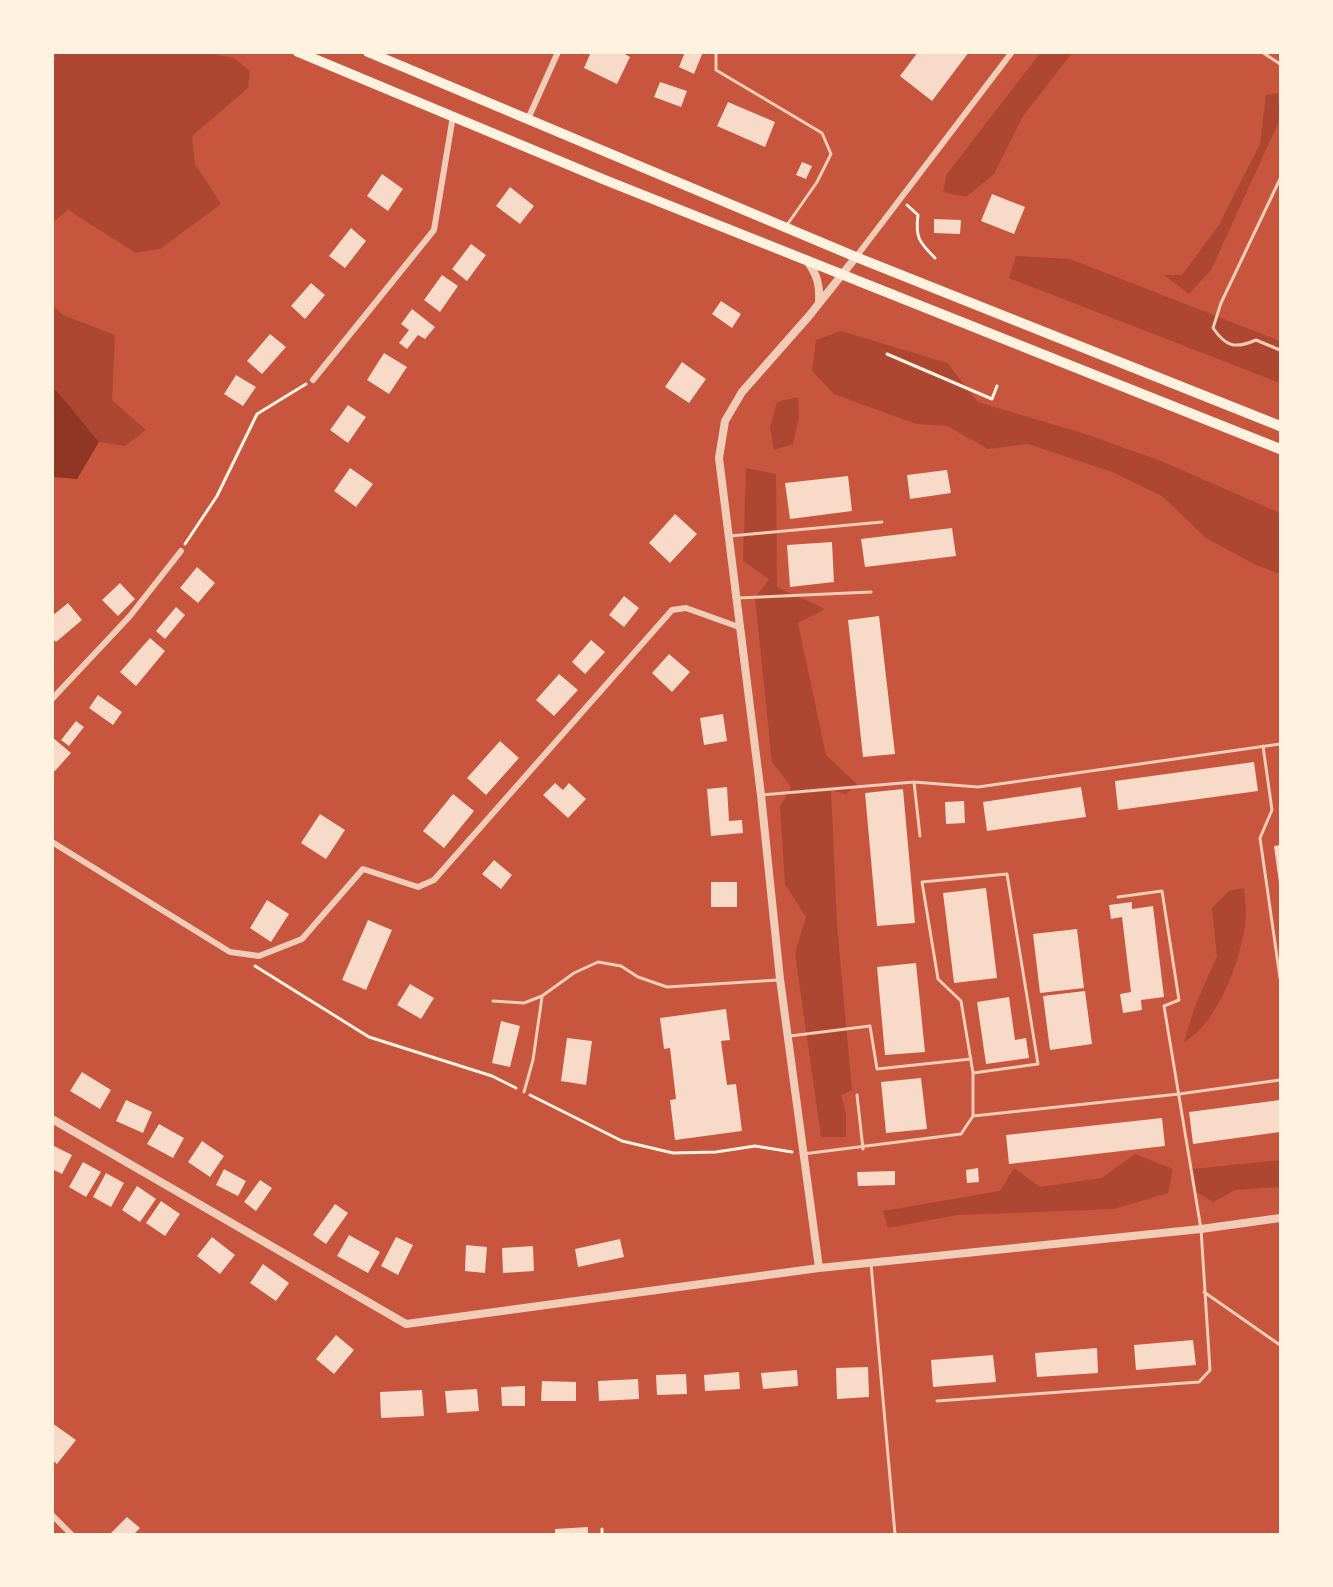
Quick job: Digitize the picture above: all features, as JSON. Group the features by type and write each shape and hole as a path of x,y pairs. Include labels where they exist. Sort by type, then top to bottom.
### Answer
{"highway":[{"path":"298,52 594,175 1281,449"},
{"path":"368,52 785,228 1281,426"}],"street":[{"path":"528,119 558,52"},
{"path":"819,1268 780,979 761,795 719,458 725,421 742,392 856,257 1012,52"},
{"path":"313,381 434,230 453,115"},
{"path":"803,258 816,274 820,286 819,302"},
{"path":"52,699 130,616 181,551"},
{"path":"52,842 230,952 259,956 302,939 363,868 417,887 434,880 672,610 686,608 739,627"},
{"path":"52,1119 406,1324 819,1268 1201,1229 1281,1218"},
{"path":"52,1515 71,1534"}],"lane":[{"path":"716,52 716,70 822,133 831,154 818,182 785,228"},
{"path":"881,52 896,52"},
{"path":"1262,52 1281,64"},
{"path":"1281,179 1221,303 1213,328 1224,343 1240,347 1256,340 1281,350"},
{"path":"728,537 882,522"},
{"path":"735,598 871,592"},
{"path":"761,795 914,782 978,787 1281,744"},
{"path":"1263,746 1272,810 1260,838 1281,978"},
{"path":"914,782 920,836"},
{"path":"803,1154 863,1149 961,1134 973,1116 973,1073 961,1001 938,979 922,882 1007,874 1038,1064 973,1073"},
{"path":"937,1401 1199,1382 1210,1370 1201,1229 1164,1006 1179,1000 1162,891 1118,897"},
{"path":"494,1000 524,1003 542,996 574,973 598,962 621,966 638,977 667,987 780,979"},
{"path":"524,1092 533,1060 542,996"},
{"path":"788,1037 870,1026 877,1069 970,1059"},
{"path":"973,1116 1179,1094 1281,1080"},
{"path":"857,1095 863,1149"},
{"path":"870,1262 896,1534"},
{"path":"1204,1292 1281,1345"}],"path":[{"path":"900,200 918,215 916,231 922,244 935,258"},
{"path":"887,354 992,399 997,386"},
{"path":"181,551 216,496 257,414 313,381"},
{"path":"254,965 369,1037 492,1076 622,1142 663,1151 716,1152 755,1146 803,1154"},
{"path":"602,1529 602,1534"}],"shaded area":[{"path":"1041,52 1072,53 1023,116 994,174 966,197 943,192 947,174"},
{"path":"53,53 209,53 234,58 250,71 248,88 192,136 195,164 221,204 160,249 136,253 68,210 53,222 52,62 55,59"},
{"path":"1278,93 1280,119 1211,270 1189,294 1164,275 1182,275 1219,225 1260,144 1266,95"},
{"path":"1016,256 1070,259 1280,341 1280,383 1009,278"},
{"path":"52,305 63,315 115,335 112,400 146,430 125,446 99,442 53,389"},
{"path":"841,331 947,363 978,402 1085,434 1161,461 1280,513 1280,574 1254,564 1206,538 1162,496 1112,472 1028,444 988,449 947,426 916,424 834,394 812,371 816,340"},
{"path":"52,389 57,391 99,442 77,479 53,477"},
{"path":"798,397 799,417 793,444 774,450 770,427 777,402"},
{"path":"746,468 776,474 777,587 825,609 798,623 826,755 857,784 846,794 831,790 837,925 852,1090 841,1095 846,1113 846,1137 821,1137 795,953 806,917 785,884 780,807 791,787 772,762 755,598 769,579 743,561"},
{"path":"1244,888 1245,925 1238,956 1225,991 1207,1022 1196,1034 1184,1042 1195,1006 1217,956 1212,908 1229,891"},
{"path":"1135,1154 1173,1169 1168,1193 1114,1209 957,1215 888,1228 883,1211 1000,1191 1014,1168 1040,1187 1102,1178"},
{"path":"1280,1160 1280,1187 1235,1190 1213,1202 1193,1190 1192,1169"}],"building":[{"path":"591,52 621,52 630,57 617,84 584,68"},
{"path":"685,52 703,52 694,74 679,67"},
{"path":"918,52 969,52 932,101 900,76"},
{"path":"660,82 687,91 681,107 654,97"},
{"path":"728,102 775,122 765,147 717,126"},
{"path":"802,162 812,166 806,179 796,175"},
{"path":"382,174 403,189 388,211 367,196"},
{"path":"510,187 534,206 520,224 496,206"},
{"path":"992,194 1025,207 1014,234 981,221"},
{"path":"934,219 961,220 960,234 934,233"},
{"path":"351,228 366,241 345,268 329,256"},
{"path":"471,244 486,255 467,281 452,269"},
{"path":"442,275 458,286 440,312 424,300"},
{"path":"311,283 325,295 305,319 291,306"},
{"path":"721,301 741,314 732,328 712,314"},
{"path":"412,309 435,327 425,339 418,335 407,349 399,343 409,330 401,324"},
{"path":"270,334 286,347 262,374 247,361"},
{"path":"384,353 407,367 389,394 367,380"},
{"path":"682,362 706,379 689,403 665,387"},
{"path":"236,375 256,387 243,406 224,394"},
{"path":"348,405 366,417 348,443 330,430"},
{"path":"350,468 373,484 356,507 334,491"},
{"path":"947,470 951,493 910,499 907,475"},
{"path":"848,476 852,511 790,519 785,483"},
{"path":"675,514 697,534 670,563 649,543"},
{"path":"952,528 956,556 865,567 861,539"},
{"path":"832,542 834,582 790,587 787,545"},
{"path":"197,567 215,583 198,603 180,588"},
{"path":"120,583 135,599 118,616 102,600"},
{"path":"624,596 639,608 624,627 609,615"},
{"path":"68,603 82,620 56,642 52,638 52,616"},
{"path":"176,607 185,615 165,639 156,631"},
{"path":"879,616 895,754 863,757 848,620"},
{"path":"150,638 165,651 136,686 120,672"},
{"path":"591,640 605,652 585,674 572,662"},
{"path":"669,654 690,672 672,692 652,673"},
{"path":"559,674 578,690 554,716 536,700"},
{"path":"98,695 122,712 113,725 89,708"},
{"path":"723,714 727,741 704,745 700,718"},
{"path":"76,721 84,727 69,746 61,740"},
{"path":"52,737 71,753 55,771 52,770"},
{"path":"500,741 519,758 486,795 467,778"},
{"path":"1254,762 1258,791 1118,810 1115,781"},
{"path":"555,783 563,790 569,783 586,799 568,818 543,795"},
{"path":"727,787 729,821 742,820 743,833 711,836 707,789"},
{"path":"1081,787 1086,817 987,831 983,802"},
{"path":"903,789 915,923 877,926 865,793"},
{"path":"453,794 474,811 444,848 423,831"},
{"path":"964,801 965,823 946,824 945,802"},
{"path":"320,814 345,830 326,859 301,843"},
{"path":"1280,845 1280,883 1279,883 1274,846"},
{"path":"494,860 512,875 501,889 482,874"},
{"path":"711,882 737,882 737,907 711,907"},
{"path":"986,888 997,978 954,983 943,893"},
{"path":"267,900 289,914 271,942 250,928"},
{"path":"1132,902 1132,909 1153,906 1164,997 1141,1000 1142,1010 1123,1013 1120,994 1131,992 1122,917 1111,919 1109,905"},
{"path":"368,920 392,930 366,990 342,980"},
{"path":"1077,929 1084,988 1040,993 1033,934"},
{"path":"916,963 925,1052 885,1055 877,967"},
{"path":"410,984 434,998 421,1019 397,1005"},
{"path":"1085,991 1092,1044 1050,1050 1043,996"},
{"path":"1009,997 1015,1040 1026,1038 1029,1058 986,1064 977,1002"},
{"path":"726,1009 730,1040 721,1041 727,1085 736,1084 742,1131 675,1140 670,1100 676,1099 670,1048 664,1049 660,1018"},
{"path":"501,1021 520,1026 510,1067 492,1063"},
{"path":"567,1038 592,1041 586,1085 561,1081"},
{"path":"82,1072 111,1090 100,1109 70,1091"},
{"path":"921,1078 927,1129 886,1133 881,1082"},
{"path":"126,1100 152,1112 143,1133 116,1121"},
{"path":"1280,1100 1280,1132 1193,1144 1189,1112"},
{"path":"1162,1118 1165,1146 1009,1164 1006,1135"},
{"path":"159,1124 184,1138 173,1158 147,1144"},
{"path":"202,1141 224,1156 210,1177 188,1162"},
{"path":"52,1145 72,1155 62,1174 52,1169"},
{"path":"83,1162 101,1172 86,1197 69,1187"},
{"path":"978,1168 979,1182 967,1183 966,1170"},
{"path":"224,1169 246,1181 238,1196 216,1185"},
{"path":"895,1171 895,1185 858,1186 857,1172"},
{"path":"106,1173 124,1183 111,1207 93,1197"},
{"path":"260,1180 272,1188 256,1211 244,1202"},
{"path":"137,1186 156,1199 140,1222 122,1210"},
{"path":"161,1201 180,1214 165,1236 146,1223"},
{"path":"335,1204 348,1213 326,1244 313,1235"},
{"path":"349,1235 380,1252 368,1273 337,1256"},
{"path":"212,1237 235,1255 220,1274 197,1256"},
{"path":"396,1237 413,1245 398,1275 381,1266"},
{"path":"620,1239 624,1257 578,1267 575,1249"},
{"path":"466,1245 487,1247 485,1273 465,1271"},
{"path":"533,1246 534,1271 503,1273 502,1248"},
{"path":"263,1264 289,1283 276,1301 250,1283"},
{"path":"336,1335 354,1350 334,1374 316,1359"},
{"path":"1193,1340 1196,1365 1136,1370 1134,1345"},
{"path":"1097,1348 1098,1373 1037,1377 1035,1353"},
{"path":"993,1355 996,1382 933,1387 931,1360"},
{"path":"868,1367 869,1397 837,1399 836,1368"},
{"path":"797,1370 798,1386 763,1389 761,1373"},
{"path":"739,1372 740,1389 705,1391 704,1375"},
{"path":"686,1374 687,1394 657,1395 656,1375"},
{"path":"638,1379 639,1399 599,1401 598,1381"},
{"path":"542,1381 576,1382 576,1401 541,1401"},
{"path":"525,1386 525,1406 502,1406 501,1387"},
{"path":"477,1389 479,1411 447,1413 445,1391"},
{"path":"422,1390 424,1416 381,1418 380,1392"},
{"path":"52,1423 76,1440 57,1464 52,1460"},
{"path":"127,1517 140,1528 134,1534 110,1534"},
{"path":"588,1527 588,1534 555,1534 555,1529"}]}
